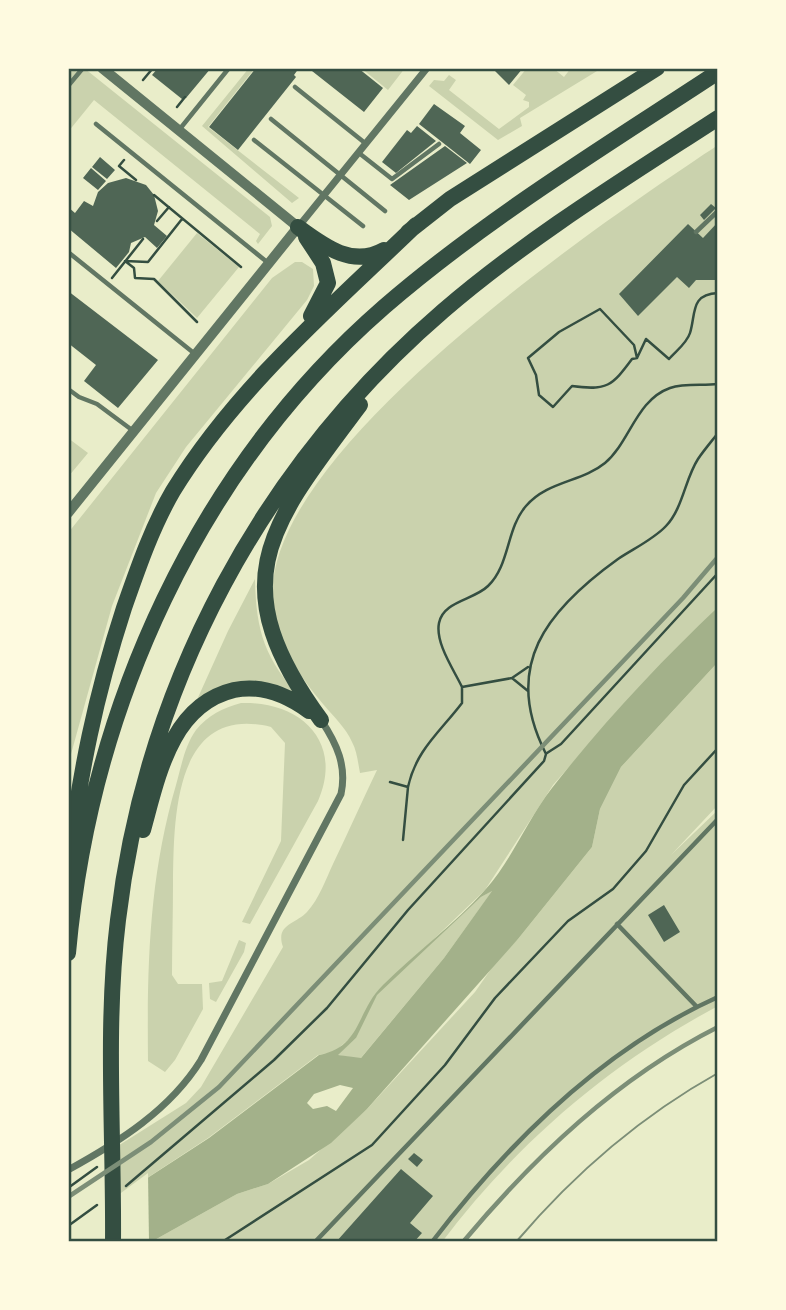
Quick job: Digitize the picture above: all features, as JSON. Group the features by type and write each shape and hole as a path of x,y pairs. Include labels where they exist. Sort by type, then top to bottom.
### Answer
{"highway":[{"path":"298,227 343,255 363,259 393,245 450,198 657,68"},
{"path":"68,953 77,880 89,819 131,672 183,561 249,458 280,417 350,339 419,278 566,171 718,72"},
{"path":"119,1242 112,999 118,920 132,833 156,740 187,659 219,591 270,506 323,434 380,370 445,309 531,242 718,118"},
{"path":"268,369 416,225"},
{"path":"68,866 80,774 102,677 140,562 173,491 222,423 319,305 328,283 323,263 298,227"},
{"path":"321,720 288,674 272,636 264,589 270,548 291,505 327,450 399,357 445,309"},
{"path":"118,920 158,776 177,733 193,711 224,693 252,688 289,698 321,720"},
{"path":"113,1242 117,1185"}],"street":[{"path":"102,68 298,227"},
{"path":"68,513 427,68"},
{"path":"68,1170 123,1136 171,1100 201,1060 341,794 343,765 339,750 321,720"}],"lane":[{"path":"68,86 83,68"},
{"path":"179,130 229,68"},
{"path":"295,87 366,144"},
{"path":"271,119 385,211"},
{"path":"96,124 268,264"},
{"path":"254,140 363,226"},
{"path":"359,153 392,179 439,144"},
{"path":"696,232 718,211"},
{"path":"68,252 196,354"},
{"path":"68,389 97,404 134,431"},
{"path":"315,1242 718,818"},
{"path":"617,924 697,1007"},
{"path":"432,1242 461,1203 537,1122 612,1061 664,1025 718,997"}],"path":[{"path":"143,80 153,68"},
{"path":"177,107 185,97"},
{"path":"131,152 119,166 136,180"},
{"path":"154,195 241,267"},
{"path":"157,221 169,207"},
{"path":"125,261 148,261 183,218"},
{"path":"107,283 143,239"},
{"path":"125,261 134,268 135,278 154,279 197,322"},
{"path":"637,358 634,345 600,309 559,332 528,358 536,375 539,396 553,407 572,386 596,390 609,386 625,372 632,359 637,358 646,339 668,359 690,332 692,310 696,302 705,295 718,293"},
{"path":"403,840 412,769 430,738 462,703 462,687 439,636 439,622 444,612 488,587 501,567 515,521 527,505 544,491 604,464 644,407 659,394 671,388 718,384"},
{"path":"546,754 534,731 528,708 529,666 553,615 577,589 666,526 698,459 718,433"},
{"path":"117,1185 285,1050 327,1008 408,910 544,761 546,754 571,734 718,573"},
{"path":"462,687 512,678 529,666"},
{"path":"512,678 528,691"},
{"path":"222,1242 372,1145 445,1065 495,998 568,921 613,889 646,851 684,785 718,748"},
{"path":"390,782 408,787"},
{"path":"68,1226 100,1204"}],"shaded area":[{"path":"68,68 84,68 270,217 272,226 258,244 256,241 260,234 94,100 68,132"},
{"path":"249,68 255,68 208,127 299,198 292,203 202,126"},
{"path":"361,68 405,68 388,90"},
{"path":"527,68 553,68 564,77 571,68 602,68 520,118 522,126 498,140 429,86 434,80 444,81 449,75 456,80 449,90 499,129 529,107 529,102 523,100 526,95 513,85"},
{"path":"718,145 718,607 621,708 553,785 485,890 413,959 481,897 493,890 444,958 360,1059 337,1055 356,1038 356,1033 334,1052 318,1055 208,1138 112,1201 113,1149 186,1103 201,1087 283,947 281,939 284,929 307,912 319,895 377,770 360,773 355,749 349,737 305,681 284,644 273,602 283,543 320,479 377,412 447,346 599,227"},
{"path":"197,233 239,267 197,318 158,281"},
{"path":"295,262 302,262 313,269 314,286 307,300 186,447 156,493 112,606 68,765 68,533 272,278"},
{"path":"68,438 88,453 68,477"},
{"path":"255,579 258,615 265,644 279,671 302,699 279,688 196,702 228,631"},
{"path":"718,607 718,662 621,767 600,809 592,847 518,939 367,1109 331,1143 268,1184 237,1194 151,1242 68,1242 112,1201 209,1138 319,1055 333,1051 343,1044 351,1036 374,995 383,985 461,915 495,878 543,800 571,764 632,694","holes":["492,891 444,958 361,1058 338,1055 356,1038 377,995 481,897","340,1085 353,1088 336,1111 327,1106 313,1109 307,1103 314,1094"]},
{"path":"718,662 718,805 671,855 718,810 718,1006 639,1054 567,1109 501,1172 442,1242 151,1242 237,1194 268,1184 309,1160 367,1109 475,992 498,959 518,939 592,847 600,809 621,767"},
{"path":"241,703 262,704 298,717 321,743 325,779 318,801 250,924 242,922 281,841 285,743 271,727 239,724 214,732 197,749 186,772 175,829 172,975 178,984 202,984 203,1009 175,1060 165,1072 148,1061 148,1026 149,956 155,888 167,819 192,736 211,716"},
{"path":"239,940 246,943 244,952 216,1002 210,999 209,983 222,981"}],"pier":[{"path":"148,1173 149,1242 68,1242 68,1232"}],"building":[{"path":"158,68 211,68 186,98 182,99 152,75"},
{"path":"256,68 299,68 294,75 296,77 238,150 209,127"},
{"path":"315,68 358,68 383,88 364,112 312,71"},
{"path":"492,68 523,68 509,85"},
{"path":"434,104 465,126 460,133 481,150 470,164 419,124"},
{"path":"417,126 436,141 396,173 382,162 407,130 411,133"},
{"path":"445,146 467,163 409,200 390,185"},
{"path":"100,157 115,170 107,179 92,167"},
{"path":"91,168 106,181 98,190 83,178"},
{"path":"126,178 146,185 154,195 158,211 154,225 167,236 157,248 145,237 131,243 129,252 116,268 68,228 68,207 75,213 84,201 93,206 98,192 108,183"},
{"path":"711,204 716,208 704,220 700,215"},
{"path":"718,222 718,280 696,280 689,288 677,277 638,316 619,294 688,224 703,238"},
{"path":"68,291 158,360 118,408 84,381 96,365 68,343"},
{"path":"664,905 680,932 664,942 648,915"},
{"path":"414,1153 423,1160 417,1167 408,1159"},
{"path":"401,1169 433,1196 410,1223 422,1233 414,1242 336,1242"}],"tram line":[{"path":"516,1242 561,1193 610,1148 662,1108 718,1073"}],"railway":[{"path":"68,1197 151,1142 219,1087 683,598 718,557"},
{"path":"463,1242 519,1179 580,1121 646,1070 718,1027"}]}
